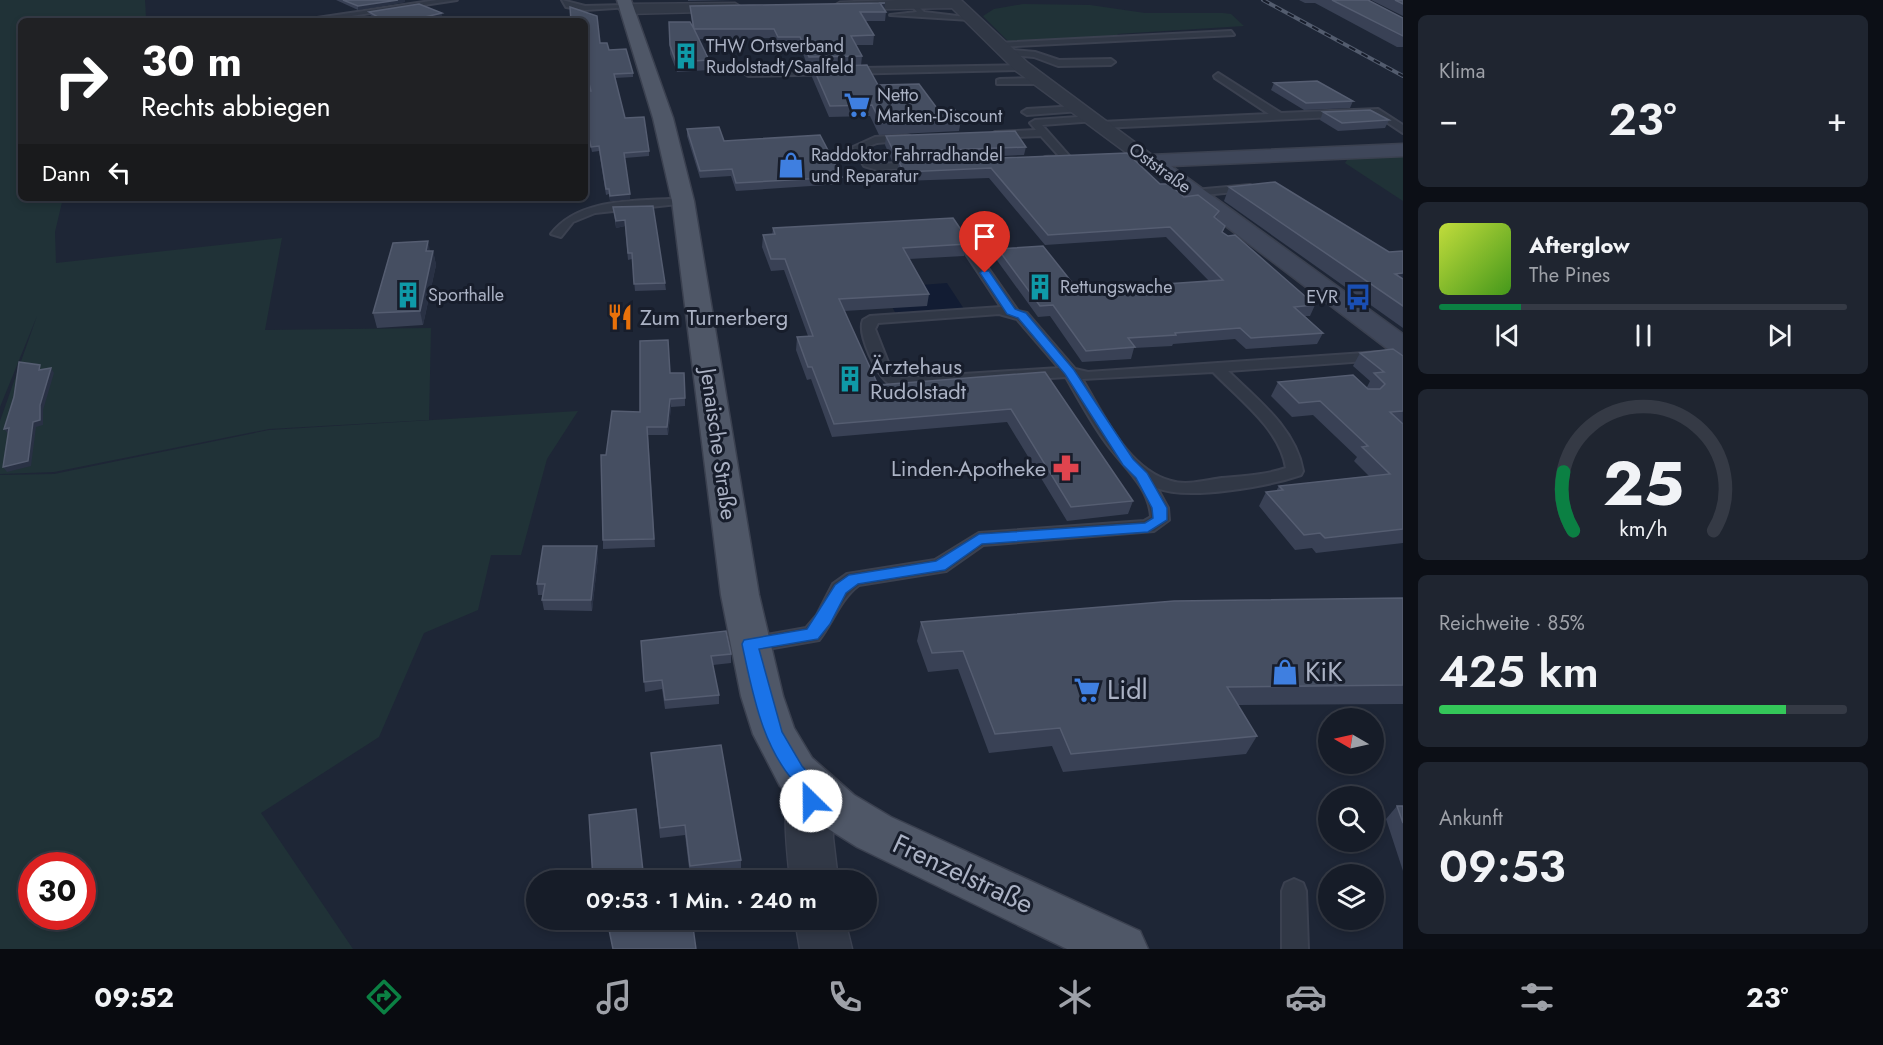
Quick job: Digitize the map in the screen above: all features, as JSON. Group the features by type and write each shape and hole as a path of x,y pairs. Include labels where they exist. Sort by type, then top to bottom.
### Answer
{"main road":[{"name":"Jenaische Straße","path":"626,6 663,118 683,201 740,596 762,696 774,734 796,772 812,787"},
{"path":"1150,161 1403,150"},
{"name":"Oststraße","path":"1150,161 1194,193 1245,238 1403,347"},
{"name":"Frenzelstraße","path":"812,787 838,810 874,832 1122,949"}],"street":[{"path":"829,6 919,9 954,2"},
{"name":"Oststraße","path":"954,2 1022,67 1150,161"},
{"path":"626,6 756,8"},
{"path":"812,787 810,838 813,870"},
{"path":"822,930 826,949"}],"lane":[{"path":"324,18 453,0"},
{"path":"555,0 585,8 626,6"},
{"path":"894,15 919,9 970,18"},
{"path":"1001,49 1231,33"},
{"path":"1001,49 1035,55 1058,63 1111,62"},
{"path":"748,73 1022,67"},
{"path":"1218,76 1279,116"},
{"path":"1000,82 1040,81"},
{"path":"1027,111 1090,118"},
{"path":"1032,160 1067,159 1035,123 1090,118 1279,116 1378,112 1403,130"},
{"path":"978,135 1044,133"},
{"path":"922,138 875,140 858,147 868,164 878,166 925,165"},
{"path":"1194,193 1262,188"},
{"path":"557,234 569,220 592,210 683,201"},
{"path":"972,254 1011,311"},
{"path":"750,644 812,635 824,620 840,589 854,579 940,566 979,539 1148,527 1160,520 1160,508 1142,476 1128,462 1070,372 1022,316 1011,311 875,319 868,323 867,332 888,376 896,382 914,383 1070,372 1088,376 1218,369 1403,354"},
{"path":"1326,360 1340,373"},
{"path":"1142,476 1167,486 1183,488 1275,478 1295,471 1295,460 1288,444 1218,369"},
{"path":"1294,891 1295,949"}],"shaded area":[{"path":"0,0 145,0 146,17 159,18 18,18 18,201 62,201 55,232 56,263 282,238 265,330 431,328 429,420 269,429 54,472 0,474 0,421 37,316 0,407"},
{"path":"1023,4 1090,5 1145,13 1223,13 1231,14 1244,26 1117,34 1120,37 1018,42 1008,41 983,16 994,9"},
{"path":"1403,156 1403,201 1345,163 1349,157"},
{"path":"578,411 547,459 521,555 491,555 478,610 424,633 379,737 261,813 353,949 0,949 0,475 54,474 269,430"}],"water":[{"path":"947,283 964,309 896,314 882,288"}],"building":[{"path":"343,0 398,0 358,6"},
{"path":"1332,0 1368,0 1403,18 1403,36"},
{"path":"880,3 886,12 860,12 874,35 851,36 862,56 809,57 800,37 778,37 774,29 694,29 690,6"},
{"path":"419,4 442,13 421,18 380,18 369,12"},
{"path":"570,7 597,16 600,43 607,43 609,50 626,49 633,73 614,74 625,118 644,117 649,151 624,153 630,194 610,196 609,189 606,189 599,146 591,147 588,134 588,91 591,91 588,80 588,18 571,18"},
{"path":"669,22 690,22 709,60 676,62 670,45"},
{"path":"867,65 878,85 919,84 939,111 955,110 961,120 881,123 872,105 830,106 813,67"},
{"path":"1317,81 1353,101 1306,103 1274,83"},
{"path":"1370,110 1389,120 1342,123 1323,112"},
{"path":"719,127 724,141 820,135 842,177 736,183 732,169 700,171 687,129"},
{"path":"1015,131 1026,147 894,152 886,136"},
{"path":"1127,153 1160,184 1169,184 1184,197 1198,195 1219,211 1214,217 1225,226 1222,232 1228,236 1235,235 1315,305 1294,307 1323,333 1251,338 1240,328 1128,338 1135,347 1086,351 1053,305 1040,306 998,249 1043,246 1078,290 1223,280 1170,227 1048,235 991,168 904,172 899,162"},
{"path":"1275,182 1389,252 1403,251 1403,273 1395,274 1403,279 1403,306 1229,187"},
{"path":"653,206 665,283 634,284 632,253 628,253 625,220 616,221 613,207"},
{"path":"953,218 968,240 967,244 903,248 929,294 839,299 878,385 1045,372 1133,501 1071,507 1011,409 834,424 812,367 808,367 797,337 813,336 785,259 771,259 763,235 775,234 773,228"},
{"name":"Sporthalle","path":"428,241 426,251 433,251 420,311 373,313 393,243"},
{"path":"668,340 670,373 684,373 685,398 670,399 667,427 647,427 654,539 603,540 601,455 606,455 612,411 640,412 640,341"},
{"path":"1393,349 1403,356 1403,411 1390,412 1403,424 1403,529 1325,538 1320,533 1304,535 1266,492 1283,490 1279,486 1390,474 1362,447 1368,446 1320,401 1299,403 1278,382 1353,375 1368,389 1380,389 1385,384 1374,373 1384,372 1360,353"},
{"path":"19,362 40,365 39,370 51,368 40,405 40,420 33,422 28,461 3,467 9,428 4,429 14,397"},
{"path":"543,546 597,546 591,600 542,600 545,584 537,584"},
{"path":"1403,598 1403,685 1227,687 1257,736 1071,754 1060,728 995,734 963,651 932,653 921,622 1174,601"},
{"path":"726,631 731,654 711,656 719,695 665,700 662,680 644,682 641,641"},
{"path":"721,745 741,860 690,866 685,825 660,828 651,753"},
{"path":"1397,806 1403,806 1403,823"},
{"path":"636,809 643,870 592,870 589,815"},
{"path":"609,930 693,930 696,949 613,949"}],"railway":[{"path":"1263,0 1403,76"}],"place":[{"name":"THW Ortsverband Rudolstadt/Saalfeld","path":"686,56"},
{"name":"Netto Marken-Discount","path":"857,105"},
{"name":"Raddoktor Fahrradhandel und Reparatur","path":"791,165"},
{"name":"Rettungswache","path":"1040,287"},
{"name":"Sporthalle","path":"408,295"},
{"name":"EVR","path":"1358,297"},
{"name":"Zum Turnerberg","path":"620,317"},
{"name":"Ärztehaus Rudolstadt","path":"850,379"},
{"name":"Linden-Apotheke","path":"1066,468"},
{"name":"KiK","path":"1285,672"},
{"name":"Lidl","path":"1087,690"}],"route":[{"path":"811,801 812,787 796,772 774,734 762,696 750,644 812,635 824,620 840,589 854,579 940,566 979,539 1007,539 1148,527 1160,520 1160,508 1142,476 1128,462 1070,372 1022,316 1011,311 985,273"}]}
